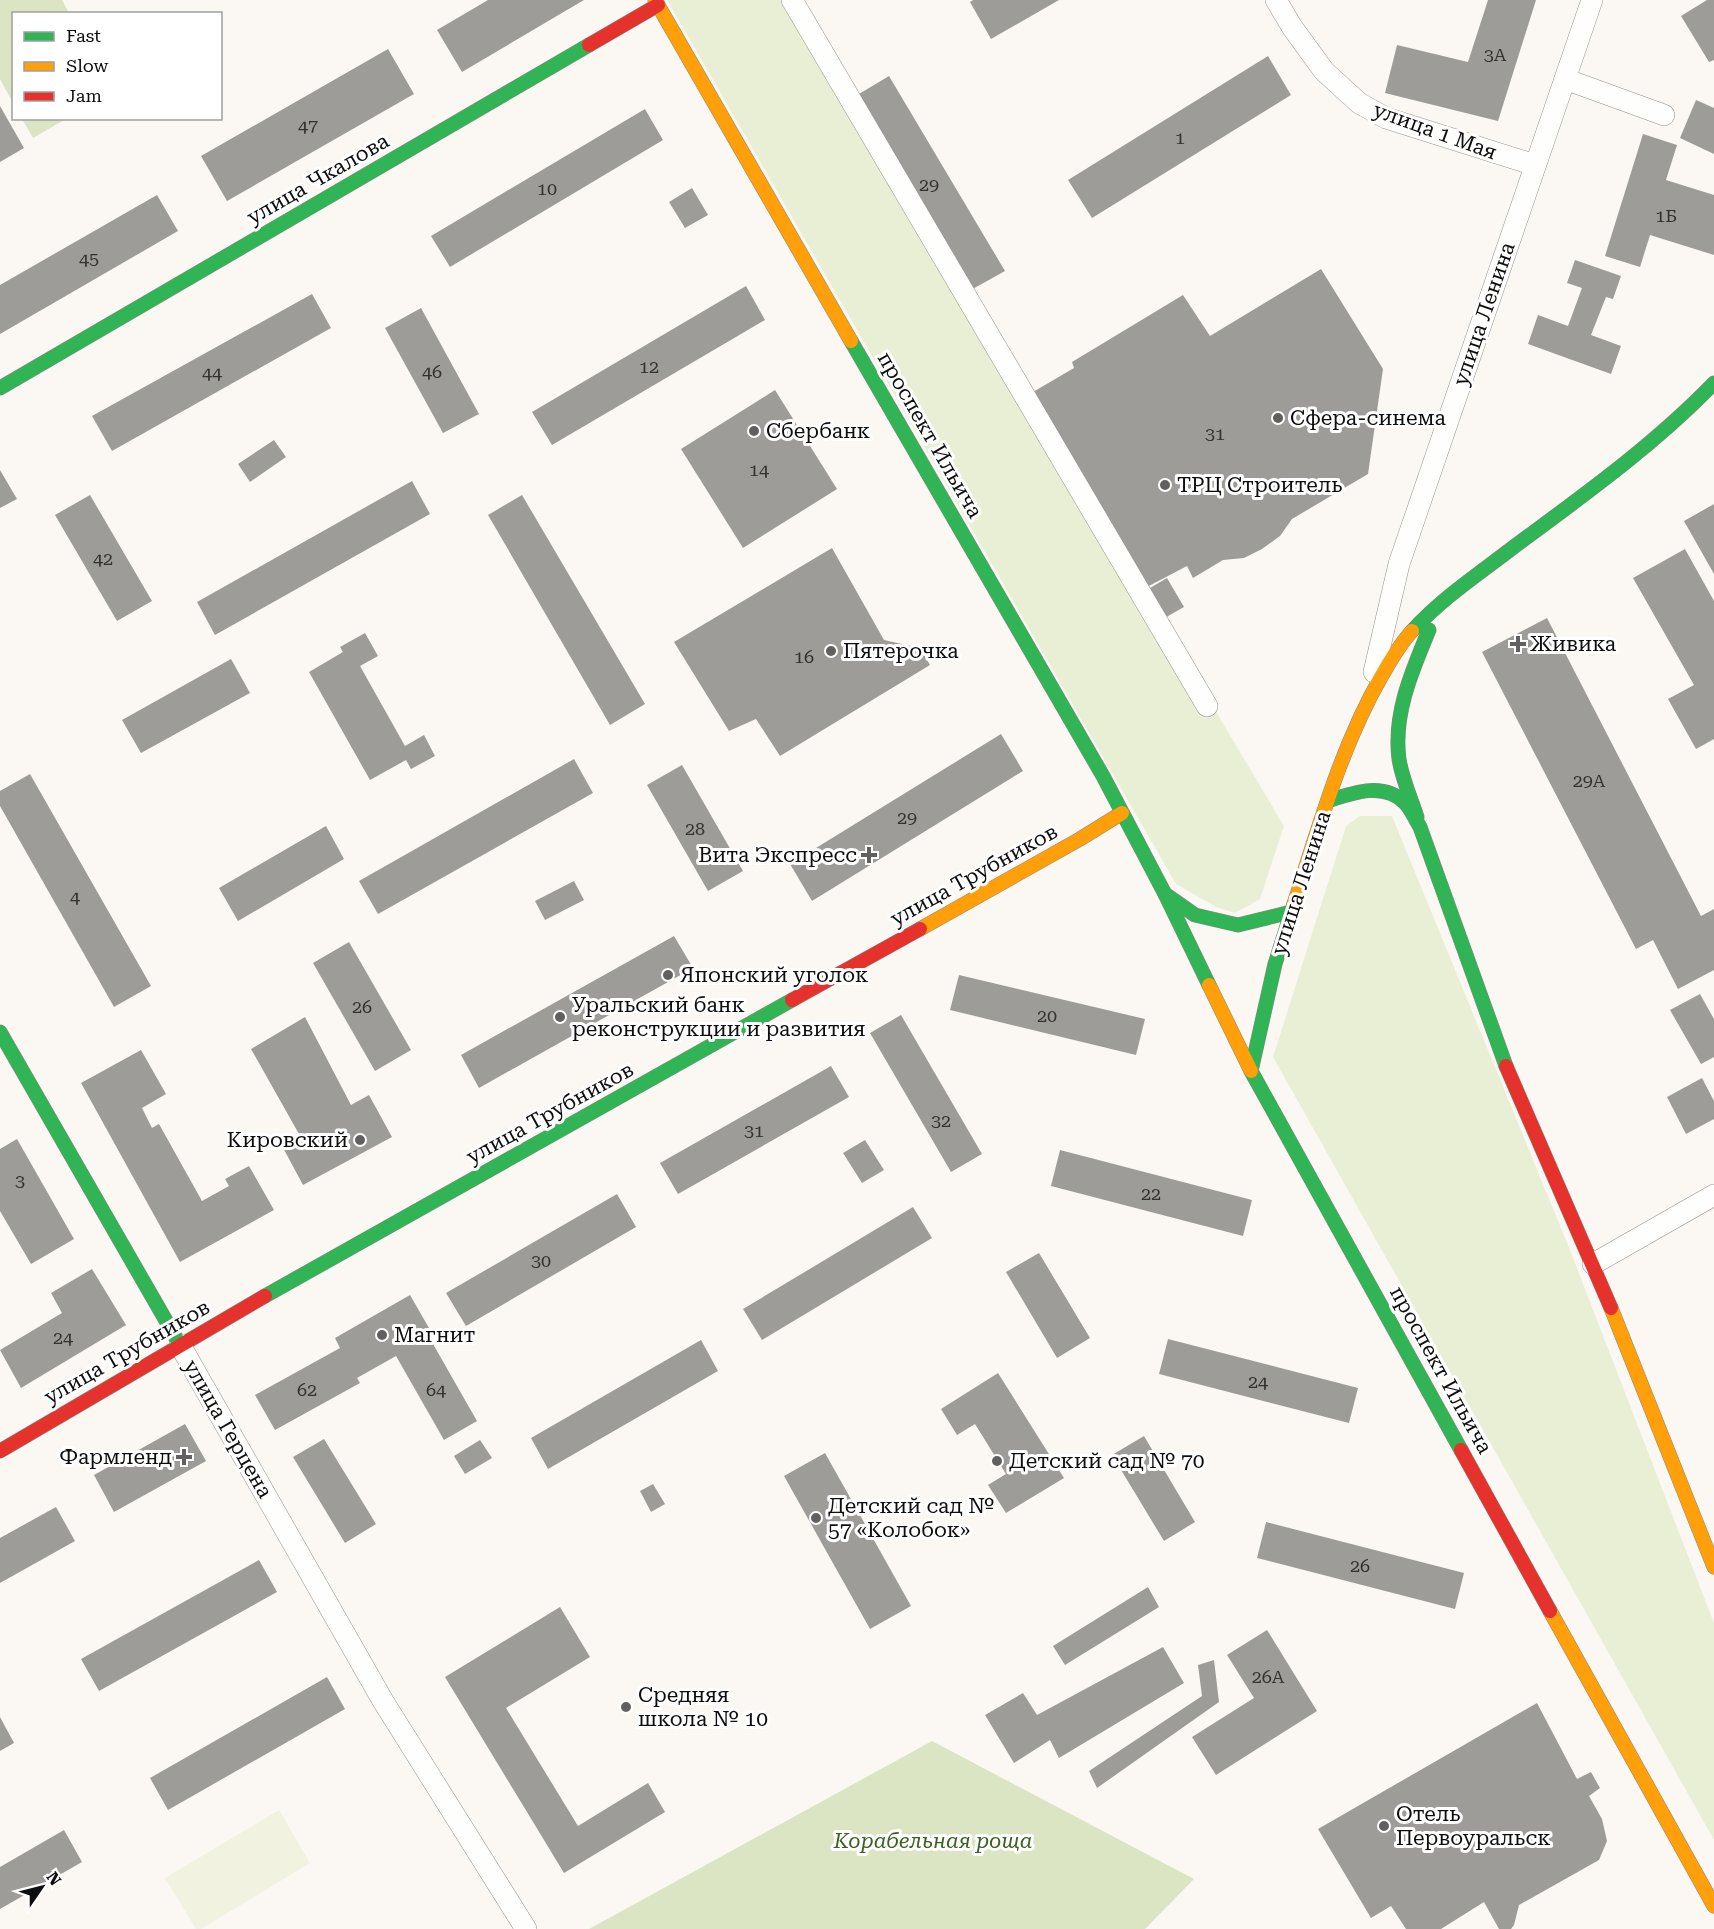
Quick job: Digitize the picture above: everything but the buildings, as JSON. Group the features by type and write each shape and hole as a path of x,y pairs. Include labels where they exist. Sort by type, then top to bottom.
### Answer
{"main road":[{"name":"улица Чкалова","path":"0,388 656,3"},
{"name":"проспект Ильича","path":"656,3 1103,776 1165,894 1251,1071 1714,1906"},
{"name":"улица Ленина","path":"1251,1071 1275,964 1328,801 1351,737 1368,700 1401,643 1440,603 1626,463 1691,407 1714,383"},
{"path":"1440,603 1410,674 1403,697 1399,759 1420,827 1508,1070 1593,1264 1714,1567"},
{"path":"1328,801 1353,793 1373,790 1389,792 1404,801 1420,827"},
{"name":"улица Трубников","path":"0,1451 180,1345 1080,840 1122,813"},
{"name":"проспект Ильича","path":"1165,894 1195,915 1238,924 1291,912"},
{"name":"улица Герцена","path":"0,1032 180,1345"},
{"path":"1689,1861 1714,1873"}],"street":[{"path":"792,0 1207,706"},
{"name":"улица 1 Мая","path":"1276,0 1292,27 1324,71 1359,103 1386,118 1535,165"},
{"name":"улица Ленина","path":"1368,700 1399,564 1592,0"},
{"path":"1565,79 1664,115"},
{"path":"1593,1264 1714,1195"},
{"name":"улица Герцена","path":"180,1345 384,1701 526,1929"}],"green space":[{"path":"0,0 62,0 68,12 12,12 12,101 0,79"},
{"path":"667,0 795,0 1033,392 1284,826 1260,899 1235,913 1216,907 1176,884"},
{"path":"23,120 64,120 33,138"},
{"path":"1360,816 1392,816 1568,1245 1714,1623 1714,1840 1273,1057 1346,826"},
{"name":"Корабельная роща","path":"932,1741 1194,1879 1145,1929 589,1929"},
{"path":"279,1810 310,1863 201,1929 196,1929 165,1878"}],"traffic: fast":[{"path":"0,388 589,45"},
{"path":"851,341 1103,776 1165,894 1209,985"},
{"path":"1412,631 1462,586 1643,448 1714,383"},
{"path":"1417,817 1400,766 1399,726 1405,693 1429,630"},
{"path":"1328,801 1357,792 1378,791 1397,796 1409,808 1420,827 1506,1066"},
{"path":"1165,894 1195,915 1238,925 1291,912"},
{"path":"1294,904 1275,964 1251,1071 1461,1450"},
{"path":"265,1296 792,1000"},
{"path":"0,1032 180,1345"}],"traffic: slow":[{"path":"655,0 851,341"},
{"path":"1294,904 1342,759 1354,731 1381,677 1399,647 1412,631"},
{"path":"920,929 1122,813"},
{"path":"1209,985 1251,1071"},
{"path":"1611,1308 1714,1567"},
{"path":"1550,1611 1714,1906"}],"traffic: jam":[{"path":"589,45 658,5"},
{"path":"792,1000 920,929"},
{"path":"1506,1066 1611,1308"},
{"path":"0,1451 265,1296"},
{"path":"1461,1450 1550,1611"}],"place":[{"name":"Сфера-синема","path":"1278,418"},
{"name":"Сбербанк","path":"754,431"},
{"name":"ТРЦ Строитель","path":"1165,485"},
{"name":"Живика","path":"1518,644"},
{"name":"Пятерочка","path":"831,651"},
{"name":"Вита Экспресс","path":"869,855"},
{"name":"Японский уголок","path":"668,975"},
{"name":"Уральский банк реконструкции и развития","path":"560,1017"},
{"name":"Кировский","path":"360,1140"},
{"name":"Магнит","path":"382,1335"},
{"name":"Фармленд","path":"184,1457"},
{"name":"Детский сад № 70","path":"997,1461"},
{"name":"Детский сад № 57 «Колобок»","path":"816,1518"},
{"name":"Средняя школа № 10","path":"626,1707"},
{"name":"Отель Первоуральск","path":"1384,1826"}]}
